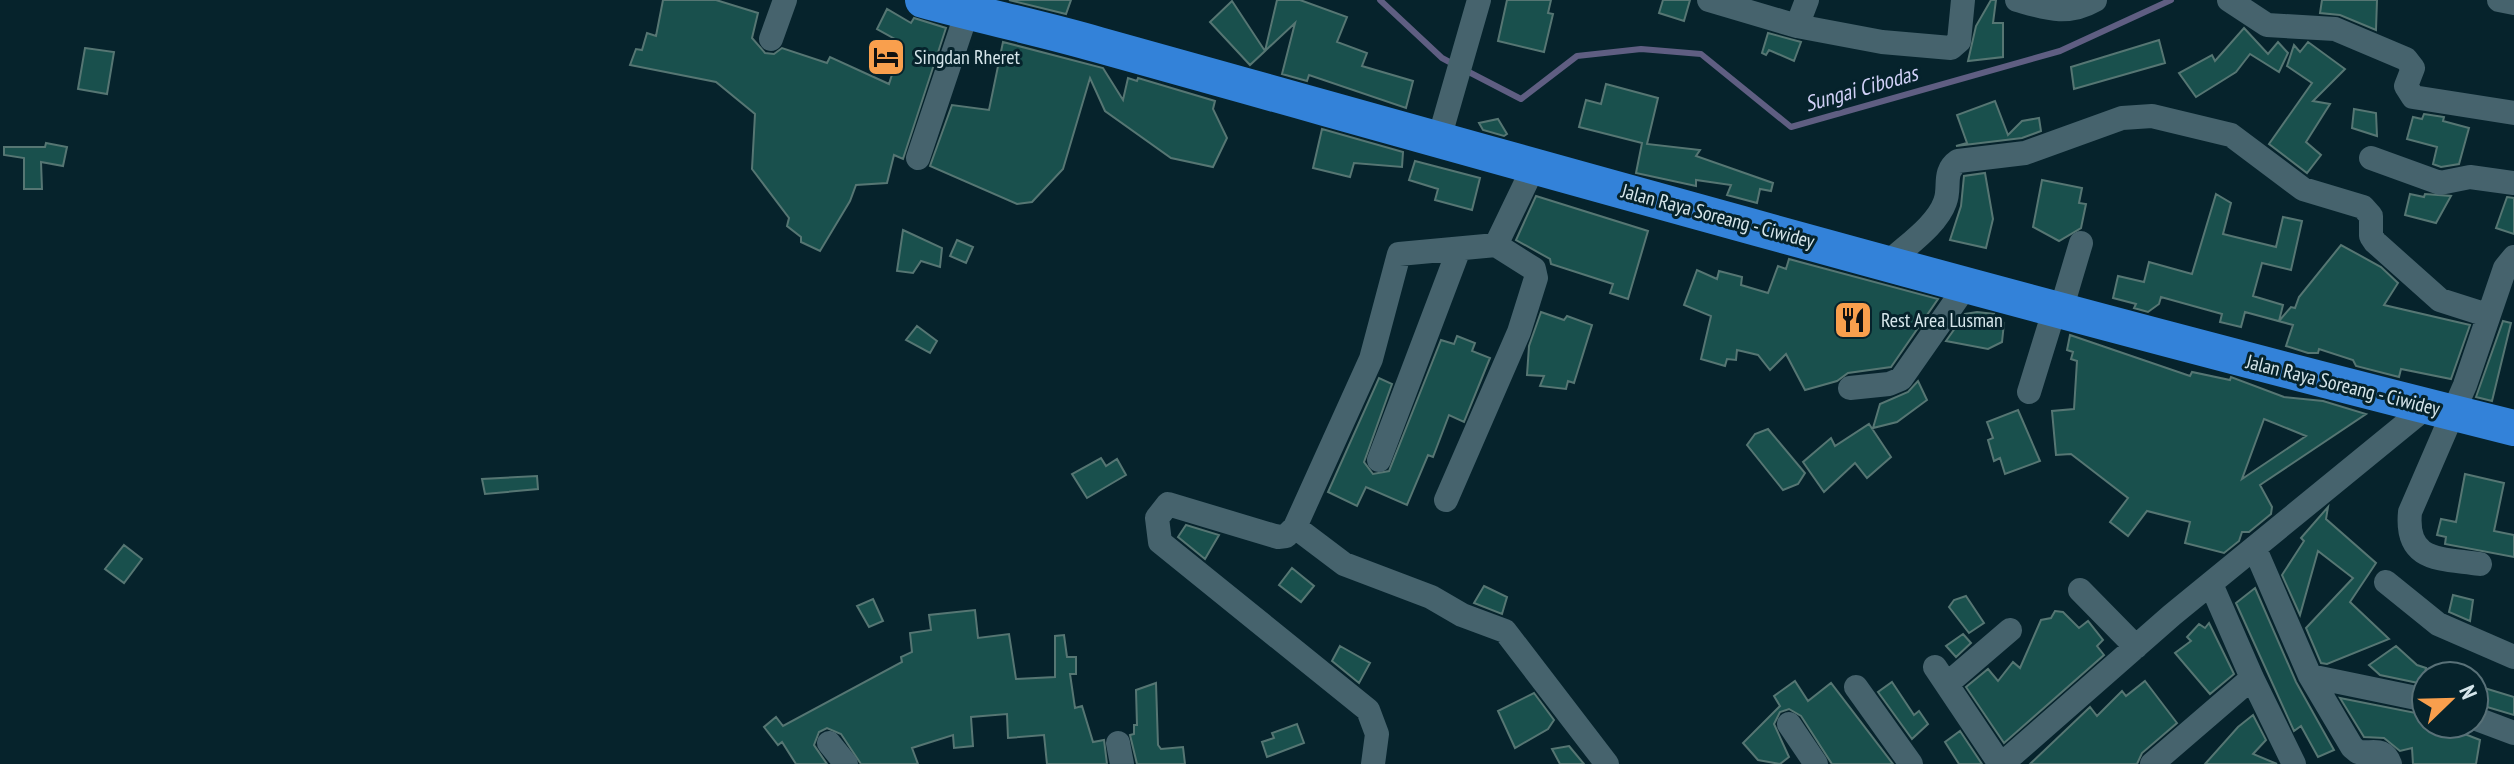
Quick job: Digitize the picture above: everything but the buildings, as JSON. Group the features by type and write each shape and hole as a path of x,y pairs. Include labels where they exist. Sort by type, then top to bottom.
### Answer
{"highway":[{"name":"Jalan Raya Soreang - Ciwidey","path":"923,0 1889,262 1966,286 2514,428"}],"street":[{"path":"771,39 785,0"},
{"path":"1439,139 1479,0"},
{"path":"1709,0 1797,26 1882,42 1951,48 1959,41 1963,0"},
{"path":"1797,26 1807,0"},
{"path":"2017,0 2056,11 2076,10 2095,0"},
{"path":"2229,0 2267,25 2335,29 2406,59 2413,68 2406,86 2413,97 2514,113"},
{"path":"2499,0 2514,3"},
{"path":"918,158 967,12"},
{"path":"1889,262 1939,214 1946,200 1947,175 1958,161 2025,153 2122,118 2152,116 2231,135 2303,189 2363,207 2371,216 2371,236 2375,242 2426,291 2440,300 2487,315"},
{"path":"2371,158 2440,183 2470,177 2514,183"},
{"path":"1496,245 1534,166"},
{"path":"2029,392 2081,243"},
{"path":"1373,764 1377,734 1368,710 1166,549 1156,535 1157,518 1168,504 1278,537 1286,536 1295,527 1371,359 1395,260 1405,252 1496,245 1534,269 1536,278 1519,332 1446,500"},
{"path":"1379,460 1459,249"},
{"path":"2010,630 1941,676 2001,764 2211,584 2440,409 2465,385 2487,315 2505,268 2514,257"},
{"path":"1850,388 1889,384 1901,379 1966,286"},
{"path":"2440,409 2410,512 2408,531 2416,548 2430,556 2480,564"},
{"path":"1295,527 1344,564 1431,597 1462,615 1505,631 1607,764"},
{"path":"2255,549 2310,676 2352,747 2358,752 2378,751 2385,754 2390,764"},
{"path":"2386,582 2438,624 2514,657"},
{"path":"2211,584 2294,764"},
{"path":"2080,590 2136,647"},
{"path":"2310,676 2410,697"},
{"path":"2152,764 2252,678"},
{"path":"1856,687 1911,764"},
{"path":"1789,724 1816,764"},
{"path":"2490,724 2514,733"},
{"path":"829,743 846,764"}],"waterway":[{"name":"Sungai Cibodas","path":"1380,0 1442,58 1455,65"},
{"name":"Sungai Cibodas","path":"1465,70 1521,99 1577,56 1641,49 1701,54 1791,127 2060,51 2171,0"}],"place":[{"name":"Singdan Rheret","path":"886,57"},
{"name":"Rest Area Lusman","path":"1853,320"}]}
